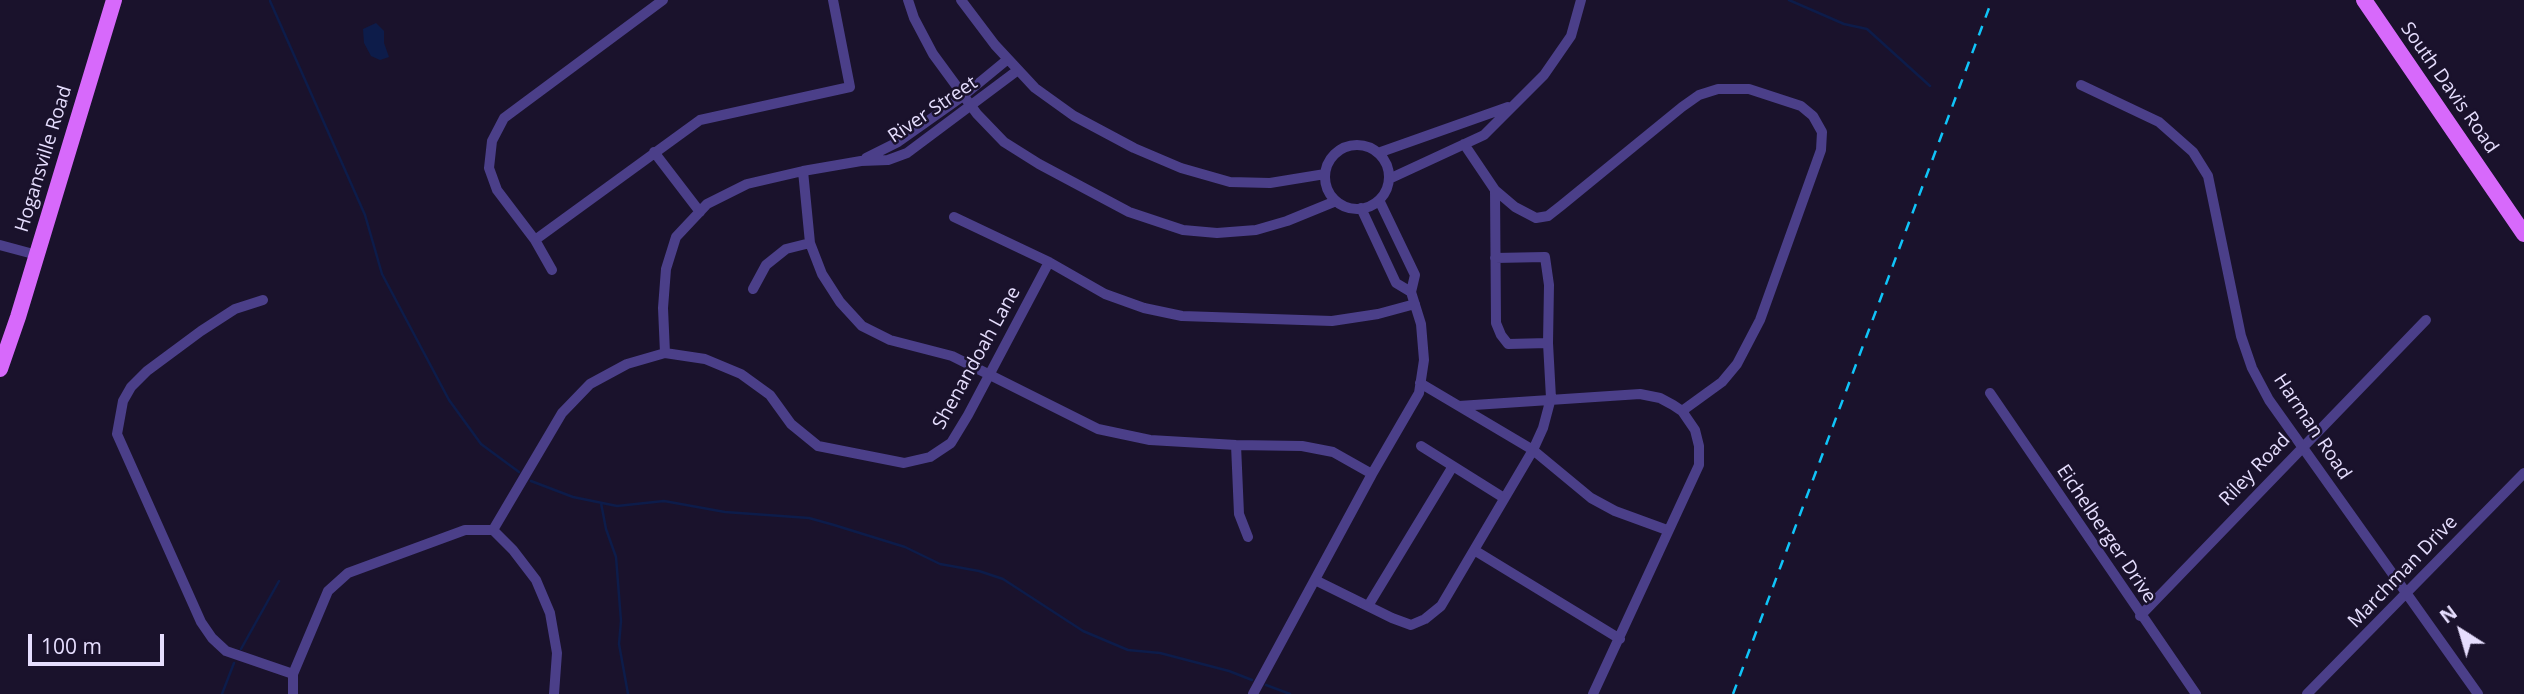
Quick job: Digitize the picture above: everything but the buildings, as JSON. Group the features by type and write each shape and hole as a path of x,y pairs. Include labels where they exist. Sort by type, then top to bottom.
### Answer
{"main road":[{"name":"Hogansville Road","path":"0,369 114,0"},
{"name":"South Davis Road","path":"2364,0 2524,234"}],"street":[{"path":"552,270 535,240 497,190 489,168 492,141 504,118 663,0"},
{"path":"535,240 700,120 850,87 833,0"},
{"path":"908,0 914,18 933,54 971,106 1004,142 1129,212 1183,230 1217,233 1256,230 1287,221 1336,201"},
{"path":"961,0 995,45 1035,88 1074,116 1133,148 1194,173 1230,182 1270,183 1325,174"},
{"path":"1389,179 1484,135 1544,75 1571,36 1581,0"},
{"name":"River Street","path":"861,161 898,142 1009,59"},
{"name":"River Street","path":"665,353 663,308 666,269 676,237 707,204 747,184 861,161 888,160 907,153 1018,70"},
{"name":"Harman Road","path":"2081,85 2159,121 2193,152 2208,176 2235,311 2248,358 2269,400 2478,694"},
{"path":"1464,144 1494,190 1515,207 1536,218 1548,216 1699,95 1718,89 1749,89 1801,106 1813,116 1822,132 1822,150 1760,320 1737,364 1722,382 1682,411"},
{"path":"1378,153 1511,106"},
{"path":"1353,145 1364,145 1378,153 1388,166 1389,179 1379,200 1361,208 1345,206 1336,201 1330,193 1325,174 1333,155 1342,148 1353,145"},
{"path":"654,152 700,212"},
{"path":"803,171 810,243 822,274 840,302 862,326 890,340 952,356 1098,429 1150,440 1302,446 1334,452 1372,474"},
{"path":"1494,190 1496,323 1508,344 1548,343"},
{"path":"1379,200 1415,275 1410,292"},
{"path":"1253,694 1419,393 1424,360 1421,324 1415,304 1410,292 1396,283 1361,208"},
{"path":"954,217 1049,262 1105,293 1144,308 1182,316 1332,321 1378,314 1415,304"},
{"path":"753,289 766,265 786,249 810,243"},
{"path":"0,245 37,255"},
{"path":"1315,580 1411,625 1425,620 1441,606 1533,450 1543,428 1551,398 1549,285 1545,257 1495,258"},
{"name":"Shenandoah Lane","path":"665,353 705,359 741,374 770,395 791,424 818,446 904,463 930,457 951,443 1049,262"},
{"path":"263,300 235,309 147,371 131,387 123,401 117,434 196,611 212,638 226,651 293,674"},
{"name":"Riley Road","path":"2140,616 2426,320"},
{"path":"494,530 562,413 581,393 590,384 627,365 665,353"},
{"path":"1420,383 1533,450 1591,498 1615,511 1667,530"},
{"name":"Eichelberger Drive","path":"1990,393 2140,616 2196,694"},
{"path":"1459,406 1640,394 1660,398 1682,411 1695,430 1699,446 1699,465 1593,694"},
{"path":"1236,445 1239,514 1248,537"},
{"path":"1421,446 1504,499"},
{"path":"1368,606 1453,466"},
{"name":"Marchman Drive","path":"2307,694 2524,473"},
{"path":"293,694 293,674 328,590 348,573 465,530 494,530 536,580 550,612 557,653 554,694"},
{"path":"1474,550 1620,639"}],"water":[{"path":"376,23 384,31 384,43 389,57 380,60 371,56 364,43 363,29"}],"waterway":[{"path":"1789,0 1844,24 1867,29 1930,86"},
{"path":"270,1 365,215 382,274 449,400 481,444 519,472"},
{"path":"531,481 573,497 617,506 664,501 725,512 809,518 905,547 940,564 979,571 1003,579 1083,631 1128,650 1160,653 1229,671 1252,680"},
{"path":"601,503 606,529 616,557 621,621 619,644 628,694"},
{"path":"241,649 279,581"},
{"path":"222,694 234,663"},
{"path":"1266,685 1290,694"}],"railway":[{"path":"1733,694 1992,0"}]}
